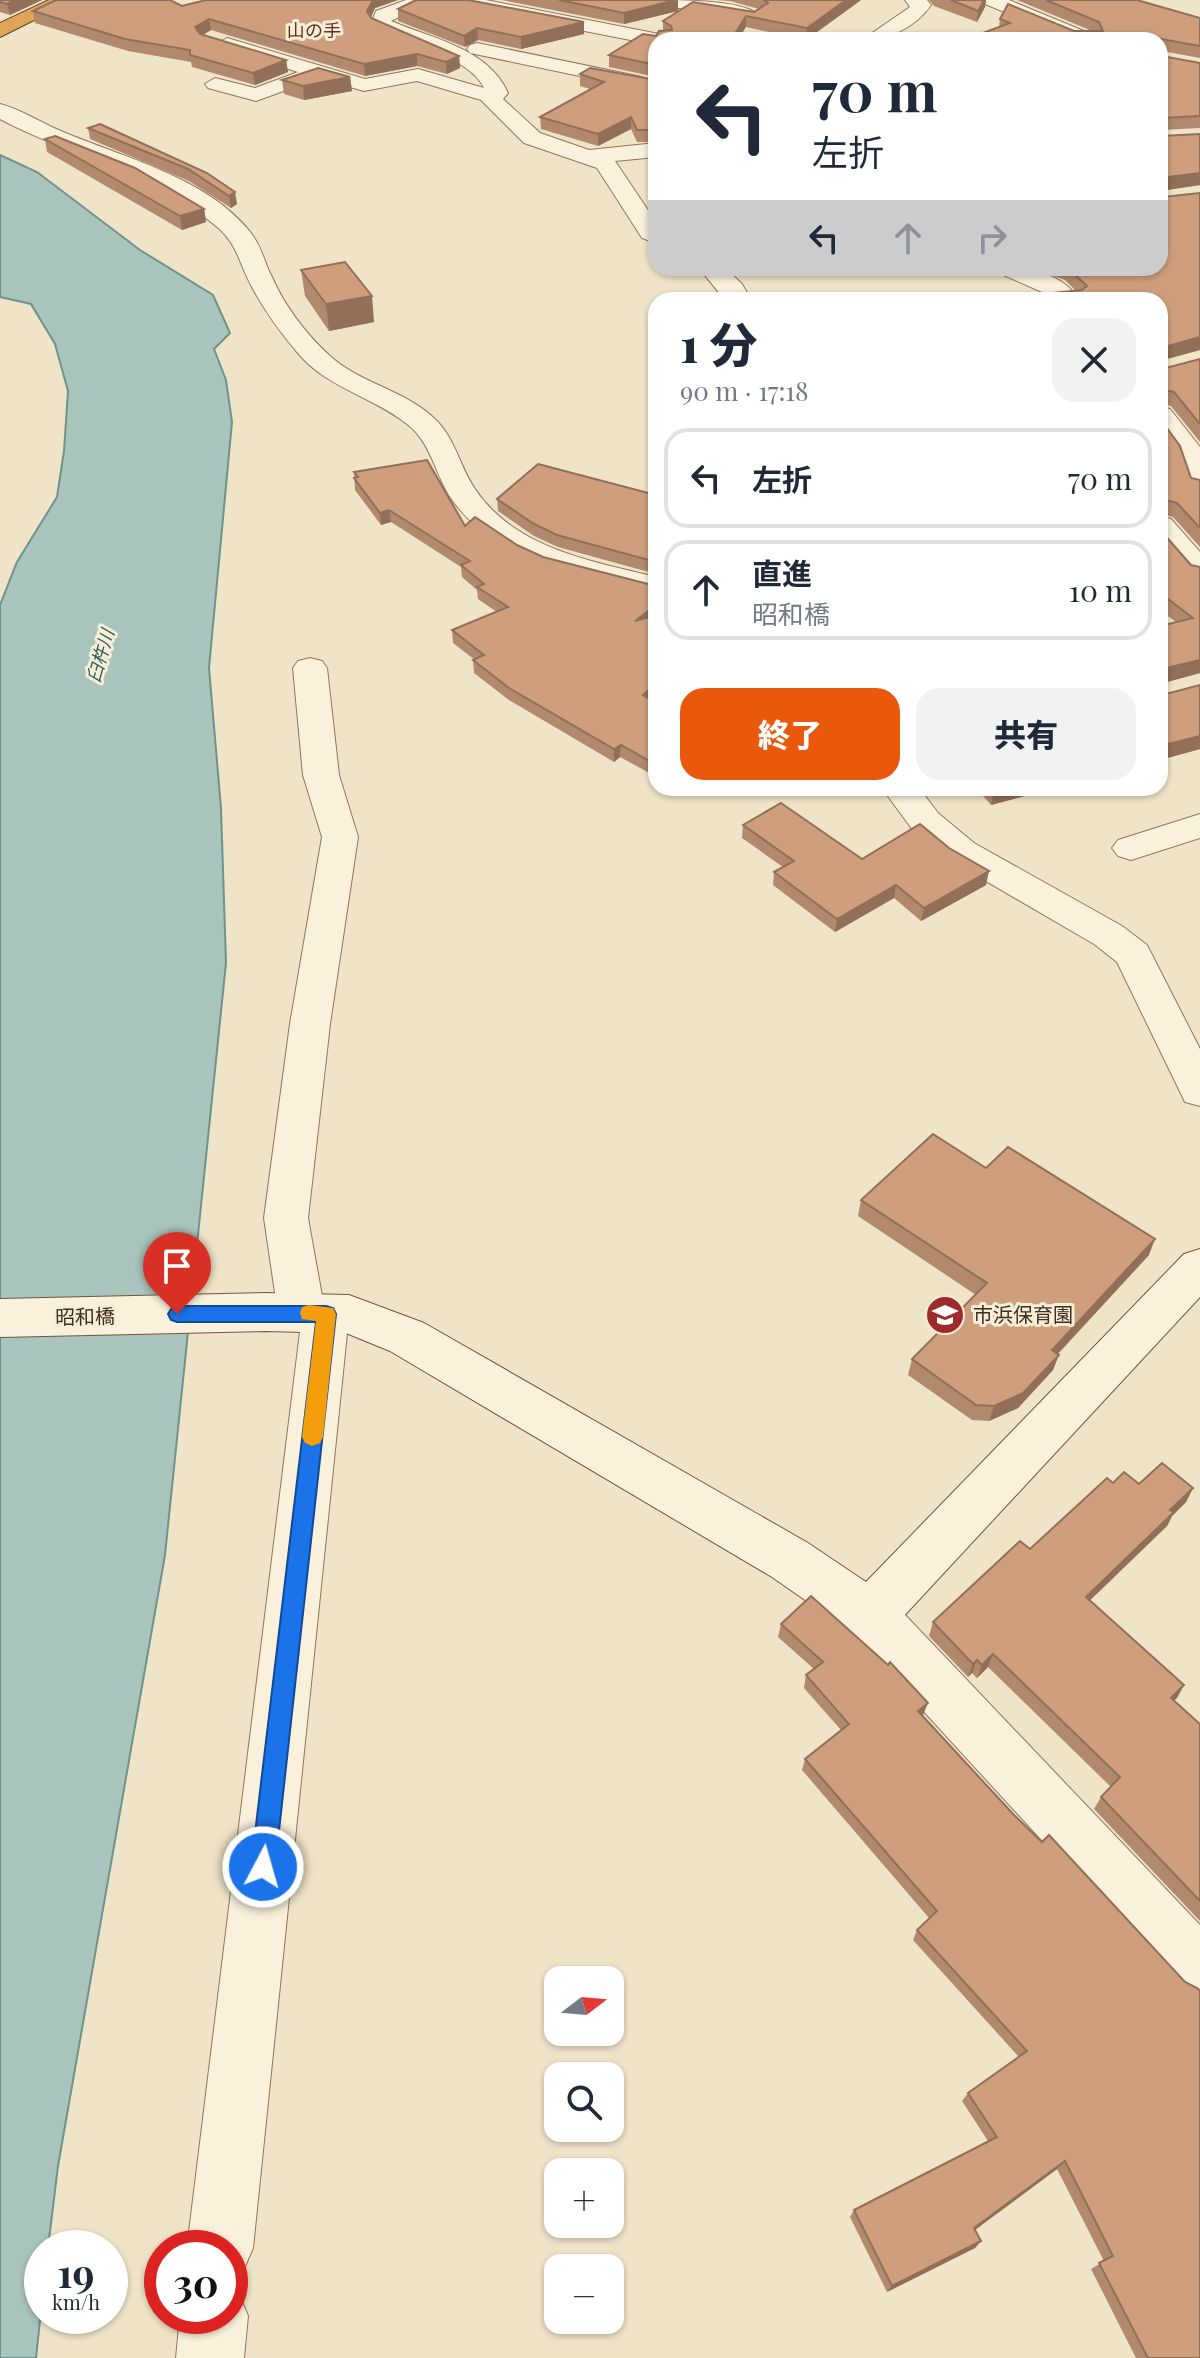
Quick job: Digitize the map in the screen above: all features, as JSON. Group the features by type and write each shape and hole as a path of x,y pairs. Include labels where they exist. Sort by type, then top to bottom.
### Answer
{"highway":[{"path":"0,31 64,0"}],"street":[{"path":"424,0 383,15 381,24 478,66 496,83 497,93 491,99 513,123 532,138 593,156 605,163 648,225"},
{"path":"457,0 648,38"},
{"path":"667,0 754,15"},
{"path":"884,32 917,11 921,5 915,0"},
{"path":"995,6 1067,32"},
{"path":"538,61 614,13"},
{"path":"260,30 218,41 364,85 418,75 493,97"},
{"path":"477,49 648,84"},
{"path":"215,84 256,95 318,71"},
{"path":"0,110 25,126 121,162 216,213 240,235 251,251 259,278 308,349 328,371 408,410 431,429 446,453 460,489 481,518 521,547 562,564 648,585"},
{"path":"593,156 648,151"},
{"path":"719,276 734,292"},
{"path":"1026,276 1062,292"},
{"path":"1168,424 1193,459 1200,485"},
{"path":"1168,534 1200,571"},
{"path":"222,2230 298,1313 286,1218 310,1024 340,837 321,775 310,668"},
{"path":"906,796 925,821 961,851 1108,935 1133,954 1147,976 1200,1091"},
{"path":"1131,848 1186,830 1200,862"},
{"path":"870,1615 1200,1267"},
{"name":"昭和橋","path":"0,1318 349,1314 407,1337 790,1560 870,1615 1200,1969"},
{"path":"210,2358 212,2334"}],"water":[{"name":"臼杵川","path":"0,155 37,172 140,250 213,295 230,333 214,349 226,380 232,422 209,668 221,808 226,963 165,1555 58,2166 50,2230 24,2230 24,2334 39,2334 36,2358 0,2358 0,605 17,562 57,497 68,391 55,344 31,304 0,297"}],"building":[{"path":"56,0 170,0 182,6 206,0 373,0 367,11 371,18 459,56 446,62 417,54 364,64 209,19 195,27 200,34 286,60 253,73 190,55 190,50 125,39 33,11"},
{"path":"416,0 468,0 584,22 521,37 477,28 464,36 398,9"},
{"path":"559,0 676,0 624,13"},
{"path":"764,0 846,0 807,28 746,16 736,32 658,32 672,30 663,21 693,2 754,12 768,3"},
{"path":"951,0 984,0 978,11"},
{"path":"1046,0 1137,0 1200,18 1200,46 1168,40 1168,32 986,32 1010,23 1000,19 1008,4 1074,31 1103,31 1099,22"},
{"path":"643,34 648,35 648,63 609,55"},
{"path":"1168,57 1200,63 1200,116 1168,118"},
{"path":"318,68 350,77 303,86 282,80"},
{"path":"590,68 648,79 648,130 637,130 631,117 598,134 540,117 604,82 580,74"},
{"path":"100,124 207,173 235,192 229,196 188,169 88,128"},
{"path":"1200,134 1200,173 1168,177 1168,136"},
{"path":"55,136 135,168 204,209 180,216 45,139"},
{"path":"1200,193 1200,337 1168,346 1168,292 1062,292 1082,290 1087,286 1076,276 1168,276 1168,196"},
{"path":"345,262 372,296 326,304 301,270"},
{"path":"1200,359 1200,424 1174,392 1168,391 1168,367"},
{"path":"1168,430 1180,446 1191,478 1200,480 1200,528 1177,503 1168,501"},
{"path":"427,460 465,526 475,517 517,545 543,557 648,584 648,611 635,621 648,617 648,690 643,695 648,698 648,760 621,745 614,749 509,688 473,660 484,655 452,630 508,607 477,587 484,584 461,565 470,561 389,510 380,513 354,478 358,477 354,472"},
{"path":"538,464 648,493 648,560 557,535 534,524 497,499"},
{"path":"1168,539 1191,565 1200,567 1200,660 1168,668 1168,624 1193,618 1168,599"},
{"path":"1200,685 1200,736 1168,744 1168,693"},
{"path":"781,803 862,859 920,824 949,848 989,871 924,908 896,885 837,919 774,872 794,861 743,825"},
{"path":"933,1134 986,1168 1008,1147 1155,1239 1052,1350 1059,1355 1023,1393 994,1406 976,1405 912,1359 987,1283 861,1200"},
{"path":"1162,1463 1193,1488 1170,1510 1174,1512 1086,1597 1184,1685 1171,1698 1200,1724 1200,1901 1101,1797 1120,1777 993,1654 982,1665 977,1660 973,1664 933,1622 1020,1541 1030,1549 1107,1478 1113,1483 1124,1472 1139,1484"},
{"path":"811,1596 888,1665 890,1662 928,1703 918,1711 1014,1815 1042,1842 1049,1835 1185,1982 1200,1991 1200,2358 1148,2358 1099,2263 1113,2256 1065,2161 974,2228 981,2241 892,2286 854,2210 997,2137 968,2093 1027,2051 917,1930 937,1911 805,1759 849,1724 806,1675 823,1662 781,1624"}],"slow traffic":[{"path":"309,1313 326,1314 312,1437"}],"place":[{"name":"市浜保育園","path":"945,1315"}],"district":[{"name":"山の手","path":"314,31"}],"route":[{"path":"177,1314 326,1314 263,1867"}]}
